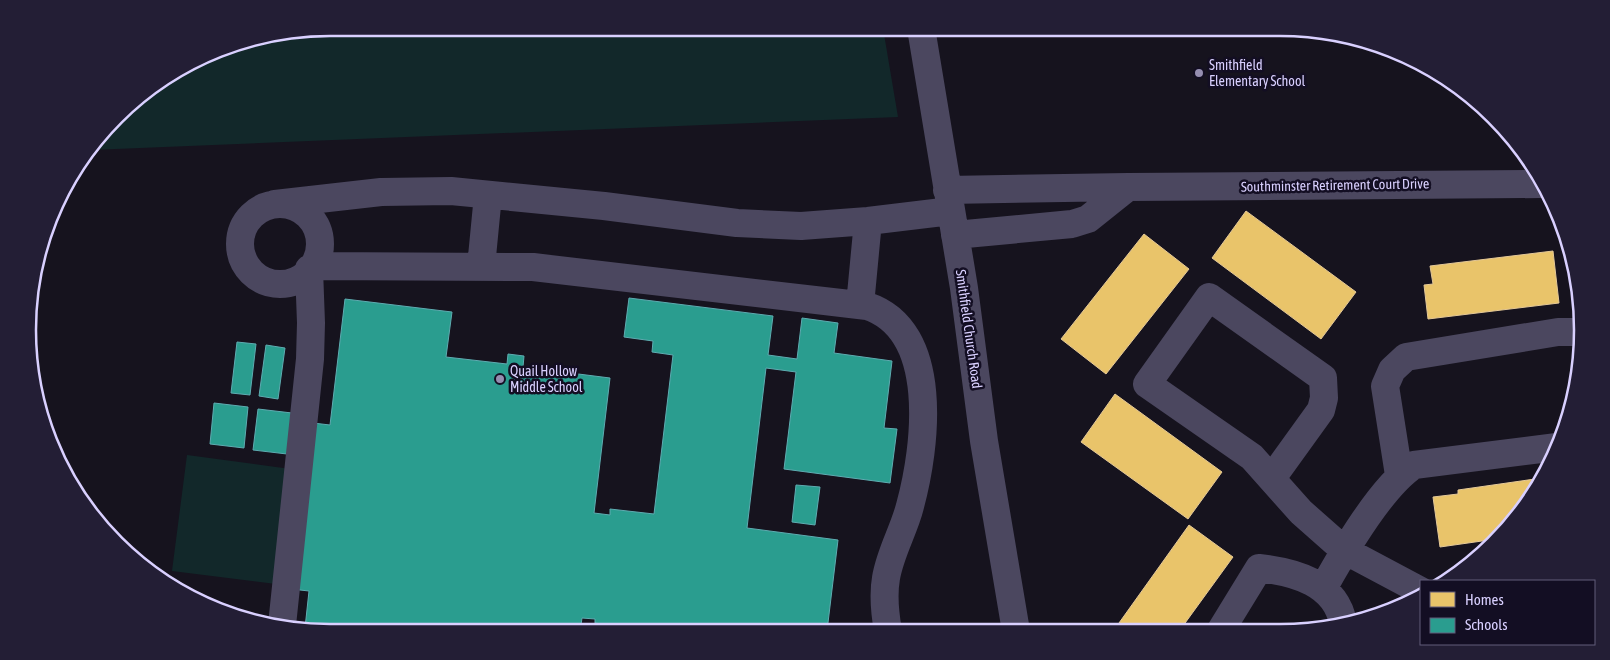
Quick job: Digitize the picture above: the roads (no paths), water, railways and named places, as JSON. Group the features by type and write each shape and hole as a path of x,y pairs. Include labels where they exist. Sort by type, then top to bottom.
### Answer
{"street":[{"name":"Smithfield Church Road","path":"922,36 951,212 984,440 1015,624"},
{"name":"Southminster Retirement Court Drive","path":"951,212 1128,187 1535,184"},
{"path":"275,204 288,205 300,209 317,228 320,241 318,255 311,268 294,281 278,284 259,278 245,263 240,251 240,238 244,225 257,212 275,204 381,192 424,190 604,206 736,223 800,226 951,212 1072,224 1088,219 1128,187"},
{"path":"481,266 488,195"},
{"path":"860,305 868,221"},
{"path":"311,268 481,266 565,270 860,305 882,311 903,331 916,357 922,395 923,418 916,480 910,508 886,578 887,624"},
{"path":"283,620 310,359 312,323 311,268"},
{"path":"1272,478 1321,410 1324,398 1323,378 1209,296 1147,384 1252,457 1301,512 1344,550 1417,589"},
{"path":"1398,475 1385,386 1392,370 1406,357 1558,332 1574,332"},
{"path":"1324,587 1344,550 1398,475 1414,465 1548,448"},
{"path":"1225,624 1260,568 1286,571 1324,587 1342,617"}],"place":[{"name":"Smithfield Elementary School","path":"1199,73"},
{"name":"Quail Hollow Middle School","path":"500,379"}]}
